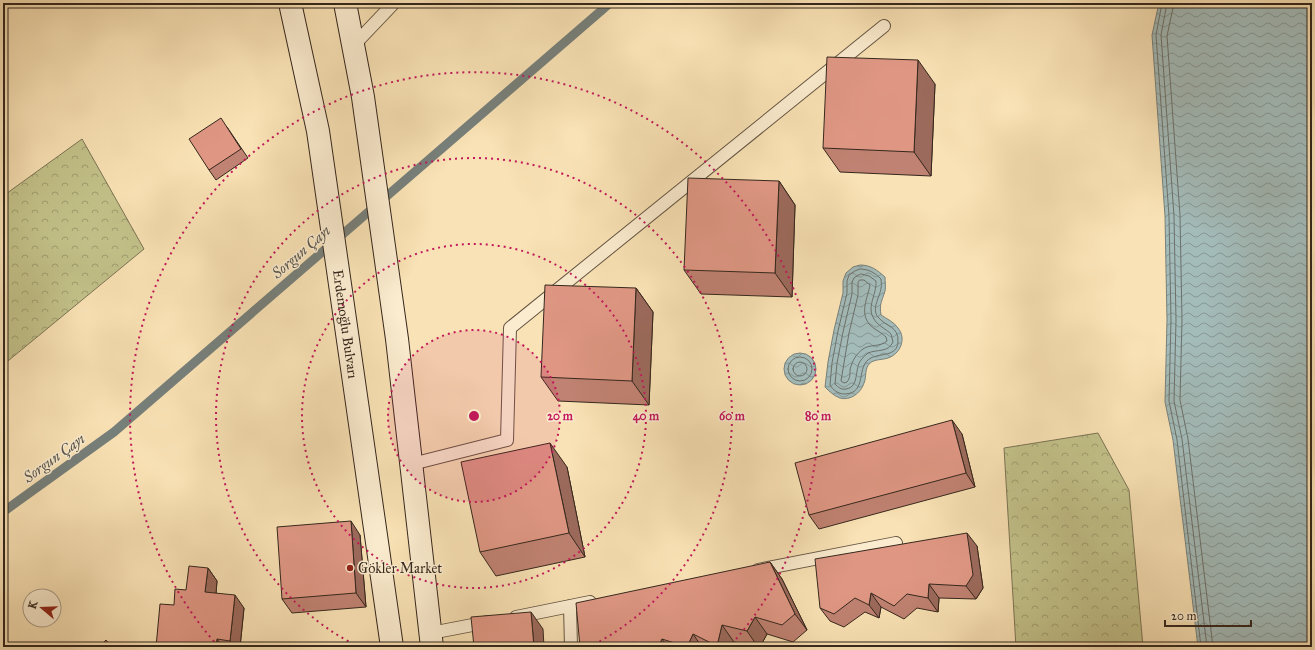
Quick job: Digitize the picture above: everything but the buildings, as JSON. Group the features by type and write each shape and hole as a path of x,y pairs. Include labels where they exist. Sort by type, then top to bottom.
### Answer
{"main road":[{"name":"Erdemoğlu Bulvarı","path":"290,3 318,131 392,647"},
{"path":"345,3 363,97 397,339 431,640"}],"lane":[{"path":"353,46 392,5 392,3"},
{"path":"412,464 507,440 510,328 884,26"},
{"path":"748,572 896,543"},
{"path":"431,640 504,619 601,600"},
{"path":"570,606 572,647"}],"green space":[{"path":"82,139 144,249 3,365 3,196"},
{"path":"1098,433 1129,490 1143,647 1016,647 1004,448"}],"water":[{"path":"1159,3 1312,3 1312,647 1198,647 1173,440 1165,402 1167,320 1165,216 1152,35"},
{"path":"860,265 874,268 885,277 885,289 880,311 881,315 892,322 901,332 902,341 899,350 892,356 886,359 874,361 868,365 863,387 855,395 844,399 836,396 825,387 834,330 843,293 843,281 846,273 853,267"},
{"path":"800,353 811,358 816,369 811,380 800,385 789,380 784,369 789,358"}],"waterway":[{"name":"Sorgun Çayı","path":"3,512 114,432 610,3"}],"place":[{"name":"Gökler Market","path":"350,568"}]}
